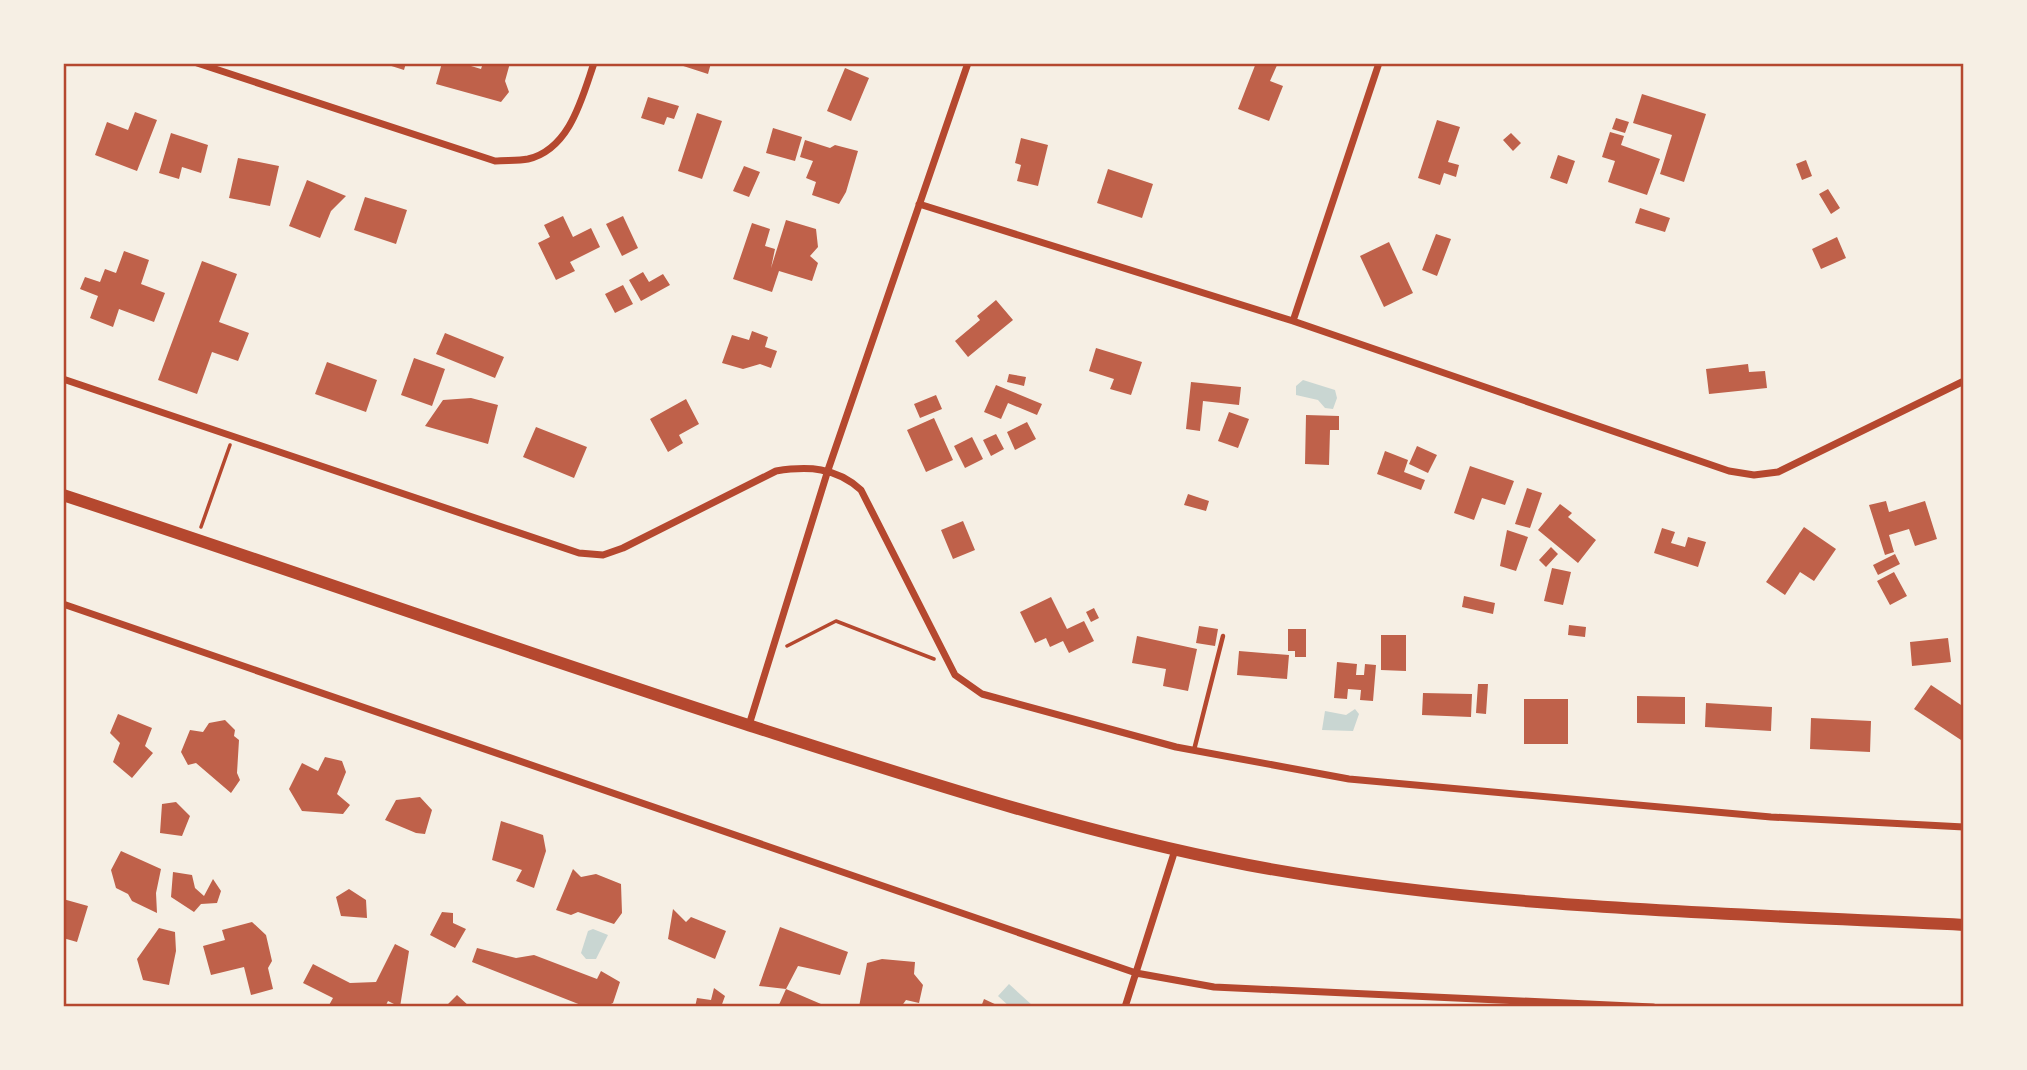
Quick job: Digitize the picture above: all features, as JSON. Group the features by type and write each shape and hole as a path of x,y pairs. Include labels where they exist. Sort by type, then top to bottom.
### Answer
{"main road":[{"path":"63,495 749,725 996,804 1175,850 1308,875 1436,892 1667,910 1964,925"}],"street":[{"path":"197,63 495,161 530,159 559,141 578,110 594,63"},
{"path":"749,725 828,470 968,63"},
{"path":"1293,321 1379,63"},
{"path":"919,204 1293,321 1729,471 1754,475 1778,472 1964,381"},
{"path":"63,380 579,553 603,555 623,548 776,471 802,467 828,470 848,479 861,491 950,666 968,686 982,694 1194,750 1349,779 1771,817 1964,827"},
{"path":"63,604 1136,973 1214,987 1653,1007"},
{"path":"1125,1007 1175,850"}],"lane":[{"path":"1194,750 1223,636"}],"path":[{"path":"197,539 233,436"},
{"path":"770,657 805,634 836,621 950,666"}],"shaded area":[{"path":"1303,380 1335,390 1337,398 1333,409 1325,408 1318,400 1296,395 1296,386"},
{"path":"1355,709 1359,714 1353,731 1322,730 1325,711 1346,715"},
{"path":"593,929 608,935 596,959 586,959 581,953 588,931"},
{"path":"1009,984 1032,1005 1031,1007 1010,1007 998,996"}],"building":[{"path":"382,63 406,63 404,70"},
{"path":"442,63 461,63 481,69 483,63 510,63 505,81 509,92 501,102 436,84"},
{"path":"674,63 711,63 708,74"},
{"path":"1256,63 1278,63 1270,81 1283,86 1269,121 1238,109"},
{"path":"845,68 869,78 851,121 827,111"},
{"path":"1642,94 1706,114 1684,182 1660,174 1672,135 1633,123"},
{"path":"648,97 679,106 674,119 667,117 664,125 641,118"},
{"path":"135,112 157,120 137,171 95,155 107,122 128,130"},
{"path":"697,113 722,121 702,179 678,171"},
{"path":"1616,118 1629,122 1625,133 1612,129"},
{"path":"1437,120 1460,127 1448,162 1459,165 1456,177 1444,173 1440,185 1418,178"},
{"path":"773,128 802,137 795,161 766,153"},
{"path":"1610,132 1624,136 1621,145 1660,159 1647,195 1608,182 1615,161 1602,157"},
{"path":"171,133 208,145 201,173 182,167 179,179 159,173"},
{"path":"1511,133 1521,143 1513,151 1503,140"},
{"path":"1021,138 1048,145 1038,186 1017,181 1021,165 1015,163"},
{"path":"805,140 830,148 835,145 858,151 846,192 839,204 812,195 816,182 806,178 813,161 800,157"},
{"path":"1558,155 1575,161 1567,184 1550,178"},
{"path":"238,158 279,166 270,206 229,198"},
{"path":"1806,160 1812,176 1802,180 1796,164"},
{"path":"744,166 760,172 749,197 733,191"},
{"path":"1108,169 1153,184 1142,218 1097,203"},
{"path":"307,180 346,196 331,211 320,238 289,226"},
{"path":"1828,189 1840,208 1831,214 1819,194"},
{"path":"365,197 407,210 396,244 354,230"},
{"path":"1640,208 1670,218 1665,232 1635,223"},
{"path":"563,216 573,237 591,228 600,247 570,262 575,271 556,280 538,243 550,237 544,225"},
{"path":"623,216 638,248 622,256 606,224"},
{"path":"786,220 816,229 818,247 810,256 818,263 812,281 779,271 772,292 733,279 752,223 770,229 765,246 775,249 771,268"},
{"path":"1436,234 1451,239 1437,276 1422,270"},
{"path":"1837,237 1846,258 1821,269 1812,249"},
{"path":"1389,242 1413,293 1384,307 1360,256"},
{"path":"124,251 149,260 141,284 165,293 154,322 119,309 113,327 90,318 98,296 80,289 85,277 100,282 105,269 116,273"},
{"path":"202,261 237,274 219,322 249,333 238,361 212,352 197,394 158,380"},
{"path":"643,272 649,282 663,274 670,285 641,301 629,280"},
{"path":"623,285 633,304 615,313 605,294"},
{"path":"996,300 1013,320 968,357 955,341 980,320 977,316"},
{"path":"752,331 768,337 765,347 777,351 771,368 760,364 743,369 722,363 732,335 749,340"},
{"path":"445,333 504,357 495,378 436,354"},
{"path":"1096,348 1142,362 1131,395 1110,389 1114,379 1089,371"},
{"path":"414,358 445,369 432,406 401,395"},
{"path":"327,362 377,380 366,412 315,394"},
{"path":"1748,364 1749,372 1765,371 1767,388 1709,394 1706,369"},
{"path":"1009,374 1026,377 1024,386 1007,382"},
{"path":"1191,382 1241,387 1239,405 1203,401 1200,431 1186,429"},
{"path":"996,385 1042,404 1037,415 1008,403 1001,419 984,412"},
{"path":"936,395 942,409 920,418 914,404"},
{"path":"471,398 498,405 488,444 425,426 443,400"},
{"path":"686,399 699,424 679,435 683,443 668,452 650,419"},
{"path":"1229,412 1249,419 1238,448 1218,441"},
{"path":"1306,415 1339,416 1339,430 1330,430 1329,465 1305,464"},
{"path":"934,418 953,460 926,472 907,430"},
{"path":"1027,422 1036,439 1015,450 1007,432"},
{"path":"536,427 587,447 574,478 523,457"},
{"path":"996,434 1004,449 991,456 983,440"},
{"path":"972,437 983,459 965,468 954,446"},
{"path":"1417,446 1437,455 1428,473 1409,464"},
{"path":"1385,451 1408,460 1404,472 1425,480 1421,490 1377,474"},
{"path":"1470,466 1514,481 1505,505 1482,498 1474,520 1454,513"},
{"path":"1527,488 1542,493 1530,528 1515,524"},
{"path":"1188,494 1209,501 1206,511 1184,505"},
{"path":"1886,501 1889,512 1925,501 1937,539 1915,546 1909,529 1889,535 1894,552 1885,555 1869,505"},
{"path":"1560,504 1572,513 1568,517 1596,540 1578,563 1538,530"},
{"path":"963,521 975,550 953,559 941,530"},
{"path":"1804,527 1836,549 1814,581 1800,572 1785,595 1766,582"},
{"path":"1662,528 1675,532 1671,543 1685,547 1688,537 1706,542 1698,567 1654,553"},
{"path":"1507,530 1528,537 1516,571 1500,566"},
{"path":"1551,547 1558,554 1546,567 1539,560"},
{"path":"1895,554 1900,564 1878,575 1873,565"},
{"path":"1552,568 1571,572 1563,605 1544,601"},
{"path":"1894,572 1907,596 1890,605 1877,581"},
{"path":"1464,596 1495,603 1493,614 1462,607"},
{"path":"1051,597 1067,629 1084,621 1094,641 1069,653 1063,641 1050,647 1046,638 1035,643 1020,612"},
{"path":"1094,608 1099,618 1091,622 1086,612"},
{"path":"1569,625 1586,627 1585,637 1568,635"},
{"path":"1199,626 1218,629 1215,646 1196,643"},
{"path":"1288,629 1306,629 1306,657 1295,657 1295,651 1288,651"},
{"path":"1381,635 1406,635 1406,671 1381,670"},
{"path":"1137,636 1197,649 1188,691 1163,686 1166,669 1132,663"},
{"path":"1948,638 1951,662 1912,666 1910,642"},
{"path":"1239,651 1289,655 1287,679 1237,675"},
{"path":"1337,662 1357,664 1356,675 1364,675 1365,664 1376,665 1373,701 1360,700 1361,690 1348,689 1347,699 1334,698"},
{"path":"1478,684 1488,684 1486,714 1476,713"},
{"path":"1931,685 1964,707 1964,736 1961,740 1914,709"},
{"path":"1423,693 1472,694 1471,717 1422,715"},
{"path":"1637,696 1685,697 1685,724 1637,723"},
{"path":"1524,699 1568,699 1568,744 1524,744"},
{"path":"1706,703 1772,707 1771,731 1705,727"},
{"path":"118,714 152,728 145,746 153,753 132,778 113,762 120,743 110,733"},
{"path":"1811,718 1871,721 1870,752 1810,749"},
{"path":"225,720 235,730 234,736 239,740 237,773 240,780 231,793 196,763 188,765 181,752 190,730 203,732 209,723"},
{"path":"325,757 342,761 346,772 337,794 350,805 343,814 302,811 289,789 302,763 318,771"},
{"path":"420,797 432,810 425,834 385,820 396,800"},
{"path":"176,802 190,816 182,836 160,833 162,804"},
{"path":"501,821 543,835 546,851 534,888 516,881 522,870 492,860"},
{"path":"121,851 161,869 156,893 157,913 132,901 128,894 116,888 111,870"},
{"path":"573,869 581,877 596,874 621,884 622,913 614,924 578,912 571,915 556,910"},
{"path":"173,872 192,875 195,888 204,896 213,879 221,891 217,903 201,904 194,912 171,897"},
{"path":"349,889 366,900 367,918 341,916 336,897"},
{"path":"63,899 88,906 77,942 63,938"},
{"path":"673,909 686,922 691,917 726,931 715,959 668,939"},
{"path":"442,912 453,913 453,923 466,929 455,948 430,935"},
{"path":"252,922 266,935 272,961 268,968 273,989 251,995 244,967 211,975 203,946 225,940 222,930"},
{"path":"780,927 848,952 840,975 798,966 786,989 759,986"},
{"path":"159,928 175,932 176,951 169,985 143,980 137,959"},
{"path":"395,944 409,951 400,1007 388,1001 385,1007 328,1007 333,998 303,983 313,964 350,983 376,982"},
{"path":"477,948 516,958 534,955 597,979 601,971 620,982 613,1003 605,1007 586,1007 472,962"},
{"path":"882,959 915,962 914,974 923,985 919,1003 906,1000 901,1007 859,1007 867,963"},
{"path":"714,988 725,996 721,1007 695,1007 697,998 711,1000"},
{"path":"786,989 828,1007 778,1007"},
{"path":"457,995 470,1007 445,1007"},
{"path":"984,999 1001,1007 981,1007"}]}
